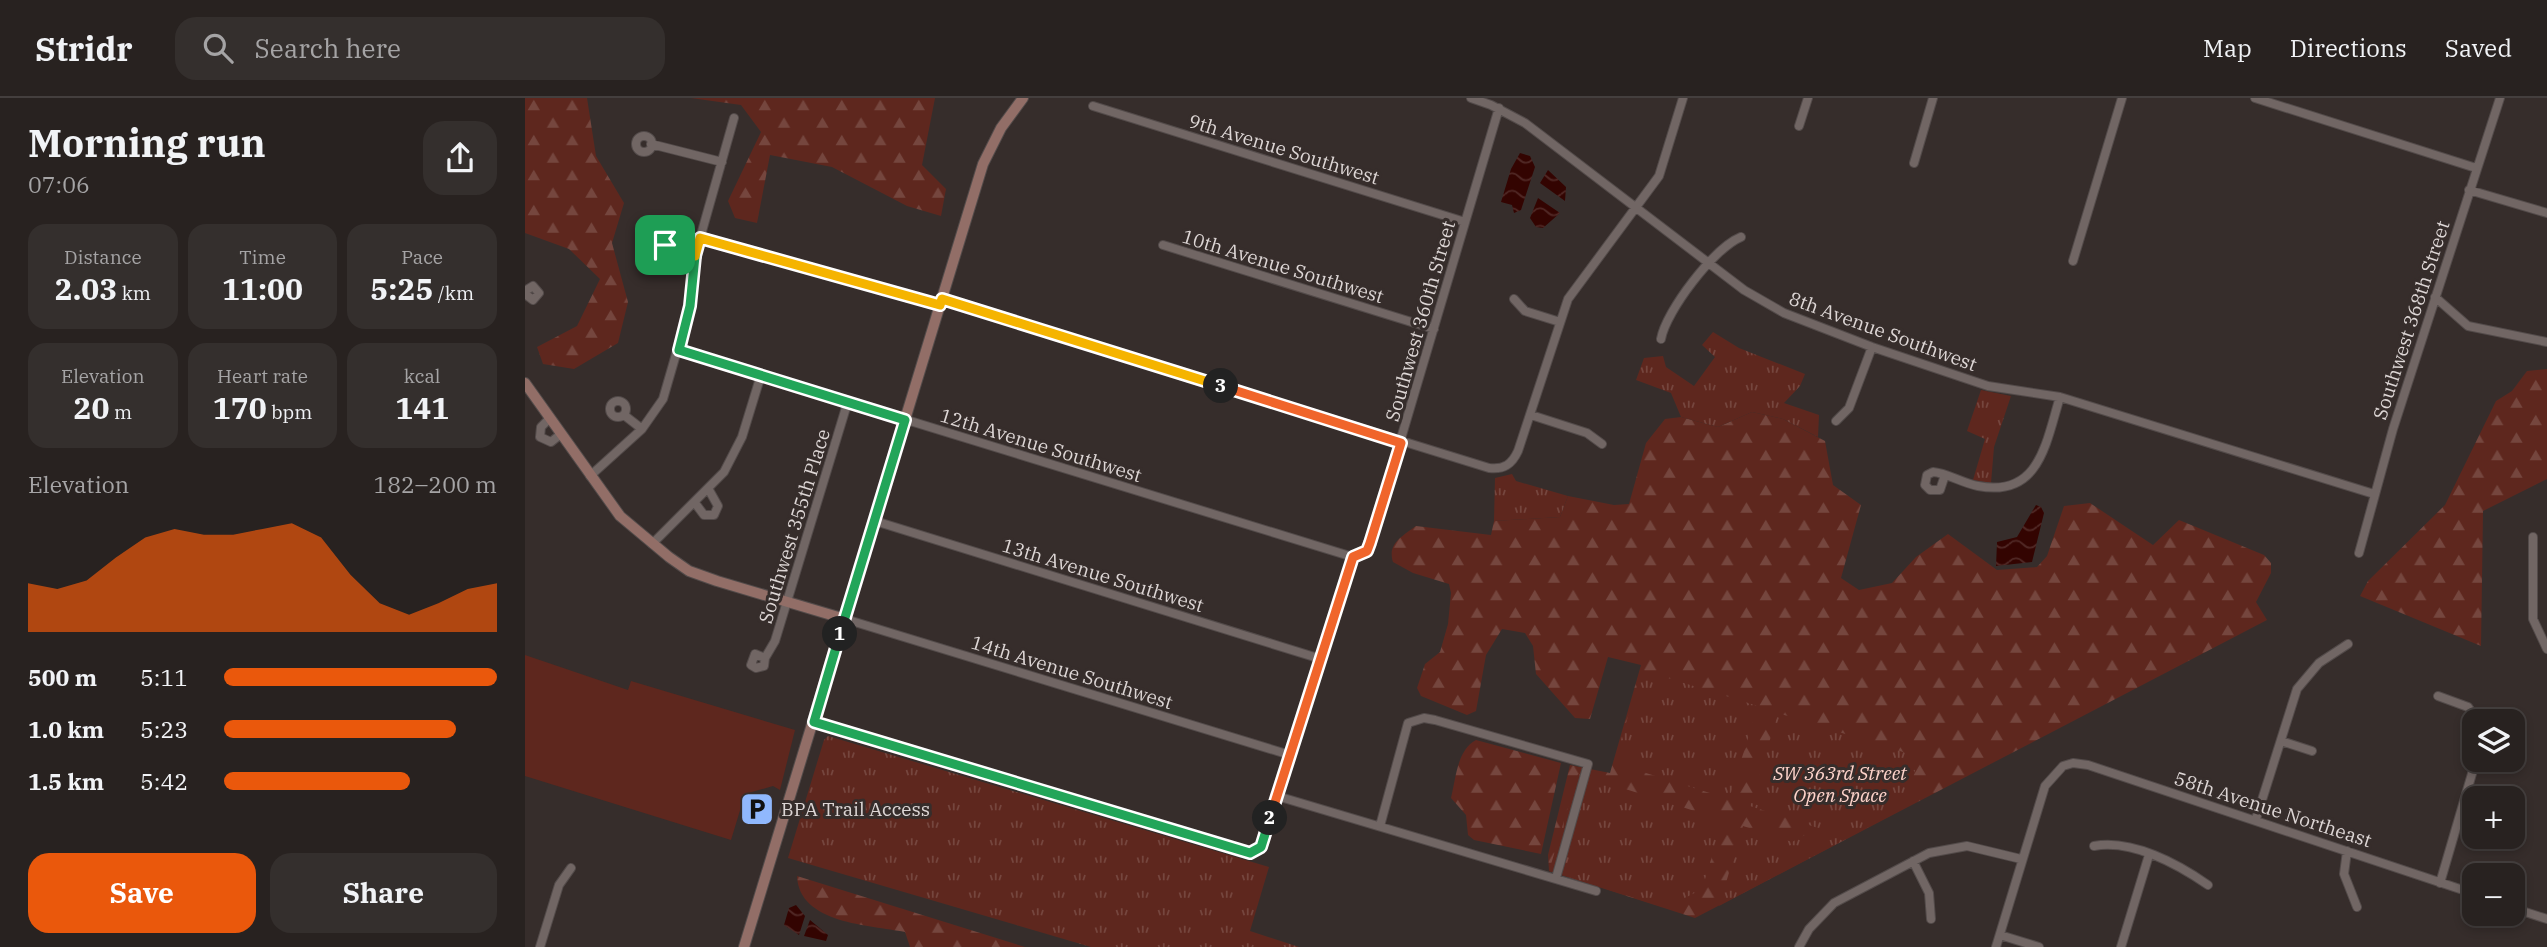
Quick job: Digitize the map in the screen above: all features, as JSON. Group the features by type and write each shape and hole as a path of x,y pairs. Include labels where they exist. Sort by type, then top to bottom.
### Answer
{"main road":[{"path":"744,947 983,164 1001,128 1023,98"},
{"path":"525,383 620,516 652,544 689,571 845,619"}],"street":[{"name":"8th Avenue Southwest","path":"1471,98 1499,108 1545,137 1708,263 1770,306 1872,348 2003,390 2060,397 2374,494"},
{"path":"700,238 941,302 1489,468 1508,465 1518,451 1573,290 1638,209 1664,164 1683,98"},
{"path":"1799,126 1808,98"},
{"path":"1914,163 1933,98"},
{"path":"2073,261 2122,98"},
{"path":"2255,98 2476,168"},
{"name":"Southwest 368th Street","path":"2359,553 2374,494 2435,297 2500,98"},
{"name":"9th Avenue Southwest","path":"1093,106 1465,222"},
{"name":"Southwest 360th Street","path":"814,722 1250,853 1256,852 1261,847 1353,557 1367,551 1370,543 1499,108"},
{"path":"590,476 642,429 663,399 690,306 695,256 734,118"},
{"path":"651,144 722,162"},
{"path":"2469,190 2547,213"},
{"path":"1661,339 1667,319 1708,263 1741,237"},
{"name":"10th Avenue Southwest","path":"1163,245 1434,329"},
{"path":"670,253 695,256"},
{"path":"2435,297 2469,326 2547,342"},
{"path":"1514,299 1525,311 1560,322"},
{"path":"1836,421 1849,408 1872,348"},
{"name":"12th Avenue Southwest","path":"679,350 1353,557"},
{"path":"652,544 709,490 737,450 761,375"},
{"path":"1944,478 1993,488 2024,480 2042,456 2060,397"},
{"name":"Southwest 355th Place","path":"765,658 775,641 848,401"},
{"path":"624,415 642,429"},
{"path":"1531,415 1587,433 1602,444"},
{"path":"550,418 539,430 542,440 551,442 561,434"},
{"path":"695,503 705,515 714,514 718,506 709,490"},
{"name":"13th Avenue Southwest","path":"876,521 1321,659"},
{"path":"2533,537 2533,619 2547,649"},
{"name":"14th Avenue Southwest","path":"845,619 1290,755"},
{"path":"2256,819 2302,682 2319,663 2348,644"},
{"path":"2438,696 2470,709"},
{"path":"1380,826 1408,723 1424,718 1588,764 1556,878"},
{"path":"2281,741 2312,751"},
{"name":"58th Avenue Northeast","path":"2021,859 2045,786 2060,768 2073,763 2088,765 2256,819 2462,890"},
{"path":"2440,883 2472,772"},
{"path":"1277,796 1596,891"},
{"path":"2094,846 2116,845 2149,855 2168,862 2208,885"},
{"path":"1799,947 1809,929 1834,903 1929,853 1958,846 2021,859 1996,947"},
{"path":"2347,851 2344,874 2357,907"},
{"path":"2121,947 2149,855"},
{"path":"1913,861 1929,893 1931,919"},
{"path":"540,947 559,885 571,868"},
{"path":"2525,912 2547,919"},
{"path":"2000,935 2039,947"}],"green space":[{"path":"525,98 587,98 596,156 624,203 612,243 628,302 618,343 574,369 543,364 537,347 577,326 600,279 569,249 525,233"},
{"path":"691,98 935,98 922,165 946,189 941,216 907,206 832,167 770,155 757,223 735,218 728,201 761,132 741,105"},
{"path":"1713,332 1739,348 1805,374 1800,386 1784,403 1819,415 1818,437 1783,419 1752,412 1718,427 1681,417 1671,393 1636,380 1644,358 1663,356 1666,367 1694,386 1715,357 1702,345"},
{"path":"2547,369 2547,479 2483,511 2481,646 2360,596 2368,581 2445,505 2496,401 2512,391 2527,371"},
{"path":"1981,390 2011,396 1994,447 1991,483 1973,480 1985,439 1967,431"},
{"path":"1752,412 1783,419 1825,441 1833,485 1861,505 1841,578 1859,590 1892,583 1916,557 1948,534 1997,570 2037,567 2047,556 2064,506 2090,503 2153,545 2179,520 2264,555 2271,563 2271,573 2256,602 2267,620 1695,918 1549,871 1548,855 1570,765 1610,773 1641,665 1608,657 1590,719 1575,718 1536,674 1533,646 1525,633 1502,629 1486,655 1476,711 1467,715 1421,696 1417,688 1425,664 1440,652 1448,624 1451,593 1449,584 1413,573 1393,562 1394,545 1416,526 1491,535 1494,521 1560,517 1568,496 1614,505 1629,504 1646,443 1665,419 1681,417 1718,427"},
{"path":"1512,474 1516,481 1568,496 1560,517 1494,521 1495,478"},
{"path":"525,655 628,690 631,681 795,730 780,790 773,786 745,794 731,840 525,776"},
{"name":"SW 363rd Street Open Space","path":"1642,670 1758,706 1729,799 1614,763"},
{"name":"SW 363rd Street Open Space","path":"1778,713 1919,757 1903,809 1719,906 1743,826 1792,842 1818,828 1750,806"},
{"path":"828,736 1269,867 1250,931 1299,947 1091,947 788,858 824,740"},
{"path":"1476,740 1561,763 1541,854 1474,840 1468,835 1466,815 1451,798 1461,757"},
{"name":"SW 363rd Street Open Space","path":"1578,774 1723,820 1702,889 1666,908 1549,871"},
{"path":"797,876 1025,947 910,947 905,932 856,924 823,913 810,904 801,892"}],"water":[{"path":"1520,153 1530,156 1535,167 1521,210 1514,213 1512,205 1501,202 1511,169"},
{"path":"1548,170 1566,187 1565,201 1540,183"},
{"path":"1538,198 1560,213 1543,228 1536,227 1530,218"},
{"path":"2036,505 2041,507 2044,513 2032,562 1996,566 1997,542 2017,537"},
{"path":"796,905 805,916 799,935 784,925 789,908"},
{"path":"810,920 828,935 826,941 804,936"}],"place":[{"name":"BPA Trail Access","path":"757,809"}],"route":[{"path":"665,245 660,245 656,251 660,258 664,259 670,253 695,256 700,238 940,305 942,299 1401,443 1367,551 1353,557 1261,847 1256,852 1250,853 814,722 905,420 679,350 690,306 695,256 670,253 665,245"}]}
